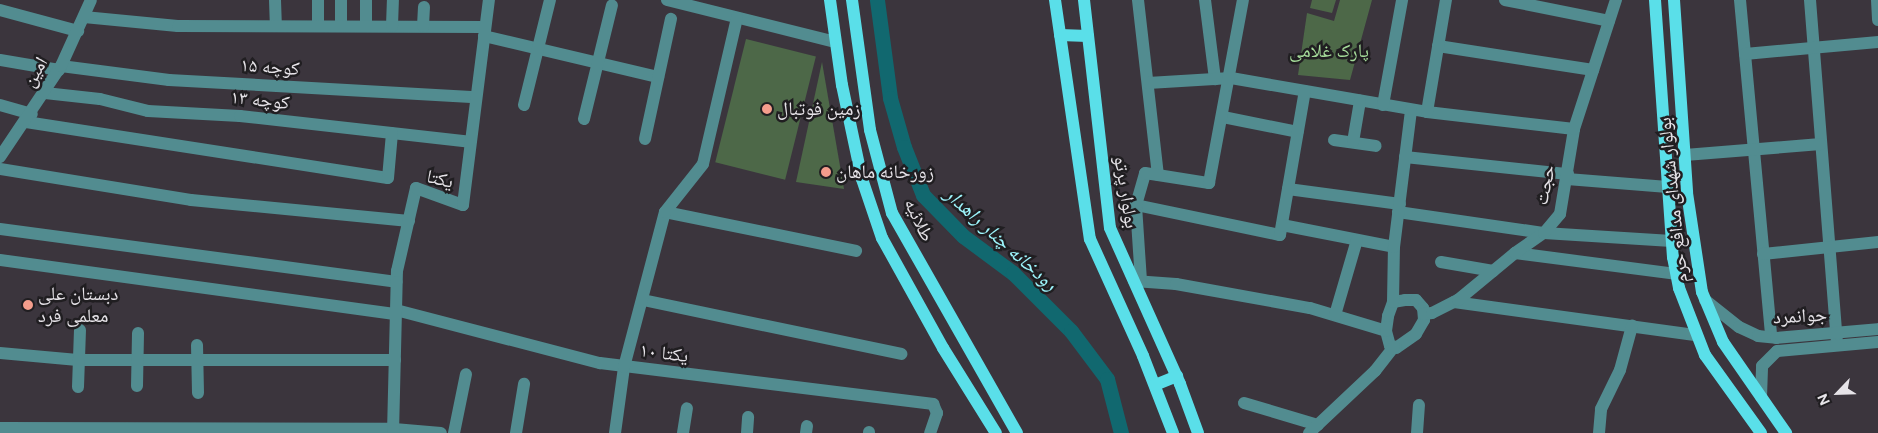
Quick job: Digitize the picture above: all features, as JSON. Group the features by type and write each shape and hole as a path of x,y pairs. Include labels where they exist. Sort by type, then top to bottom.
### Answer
{"main road":[{"name":"طلائیه","path":"830,0 835,42 862,178 882,238 943,348 996,433"},
{"name":"طلائیه","path":"852,0 870,130 892,213 1017,433"},
{"path":"1055,0 1090,239 1155,385 1172,433"},
{"name":"بولوار پرتو","path":"1084,0 1110,228 1137,281 1177,376 1198,433"},
{"name":"بولوار شهدای مدافع حرم","path":"1655,0 1658,65 1676,274 1695,334 1715,370 1761,433"},
{"name":"بولوار شهدای مدافع حرم","path":"1674,0 1694,255 1705,300 1723,342 1786,433"},
{"path":"1060,36 1088,36"},
{"path":"1658,65 1678,64"},
{"path":"1155,385 1177,376"}],"street":[{"name":"امین","path":"2,150 29,118 46,93 78,31 91,0"},
{"path":"275,0 276,26"},
{"path":"318,0 318,26"},
{"path":"341,0 342,26"},
{"path":"366,0 366,26"},
{"path":"392,26 393,0"},
{"name":"یکتا","path":"393,431 396,282 416,188 462,204 488,0"},
{"path":"524,105 550,0"},
{"path":"667,0 835,42"},
{"path":"1138,0 1158,175"},
{"path":"1205,0 1216,79"},
{"path":"1243,0 1231,78 1209,183 1146,173 1136,204 1137,281 1176,284 1335,315 1386,331"},
{"path":"1383,105 1402,0"},
{"path":"1426,112 1446,0"},
{"path":"1504,0 1609,21"},
{"name":"حجت","path":"1424,314 1454,302 1515,253 1544,233 1560,214 1574,129 1616,0"},
{"path":"1740,0 1771,337"},
{"path":"1810,0 1837,339"},
{"path":"1877,0 1878,20"},
{"path":"584,119 612,5"},
{"path":"423,26 424,7"},
{"path":"0,10 78,31"},
{"path":"84,17 178,26 423,26 485,32 538,49 658,77"},
{"path":"615,433 624,366 665,212 703,164 738,18"},
{"path":"645,139 671,19"},
{"path":"1745,54 1878,42"},
{"path":"1438,46 1593,70"},
{"name":"کوچه ۱۵","path":"0,60 169,80 476,97"},
{"path":"1148,83 1231,78 1411,110 1574,129"},
{"path":"1281,230 1305,92"},
{"name":"کوچه ۱۳","path":"46,93 100,99 148,110 202,113 470,142"},
{"path":"1353,142 1360,101"},
{"path":"0,105 29,118 388,178 392,133"},
{"path":"1394,347 1390,346 1386,331 1393,302 1394,247 1411,110"},
{"path":"1223,117 1298,132"},
{"path":"1334,140 1376,146"},
{"path":"1685,155 1821,144"},
{"path":"1405,157 1567,177 1668,187"},
{"path":"0,169 190,200 409,221"},
{"path":"1288,189 1544,233 1672,242"},
{"path":"1136,204 1281,230 1394,247"},
{"path":"665,212 856,251"},
{"path":"0,229 396,282"},
{"path":"1335,315 1357,240"},
{"path":"1763,254 1878,242"},
{"path":"1515,253 1676,274"},
{"name":"۱۰ یکتا","path":"0,260 396,312 600,363 933,404 937,407 937,413 930,433"},
{"path":"1441,262 1493,271"},
{"path":"643,300 901,354"},
{"path":"1244,403 1311,431 1375,371 1394,347 1404,345 1416,334 1424,320 1424,314 1416,300 1393,302"},
{"name":"جوانمرد","path":"1705,300 1739,327 1758,336 1878,342"},
{"path":"1454,302 1695,334"},
{"path":"1599,433 1601,409 1620,370 1632,326"},
{"name":"جوانمرد","path":"1761,397 1762,366 1777,351 1878,329"},
{"path":"78,386 80,330"},
{"path":"137,386 138,333"},
{"path":"197,345 198,392"},
{"path":"0,353 78,360 395,360"},
{"path":"454,433 466,374"},
{"path":"516,433 524,384"},
{"path":"1417,433 1419,405"},
{"path":"683,433 686,408"},
{"path":"747,433 748,417"},
{"path":"0,428 441,433"}],"green space":[{"path":"1312,0 1336,0 1332,13 1310,8"},
{"name":"پارک غلامی","path":"1340,0 1372,0 1350,80 1298,75 1307,13 1334,21"},
{"name":"زمین فوتبال","path":"746,39 816,56 785,180 715,162"},
{"path":"822,62 844,189 796,182"}],"waterway":[{"name":"رودخانه چنار راهدار","path":"877,0 890,98 904,147 923,195 963,236 1013,273 1071,331 1107,379 1121,433"}],"place":[{"name":"زمین فوتبال","path":"767,109"},
{"name":"زورخانه ماهان","path":"826,172"},
{"name":"دبستان علی معلمی فرد","path":"28,305"}]}
